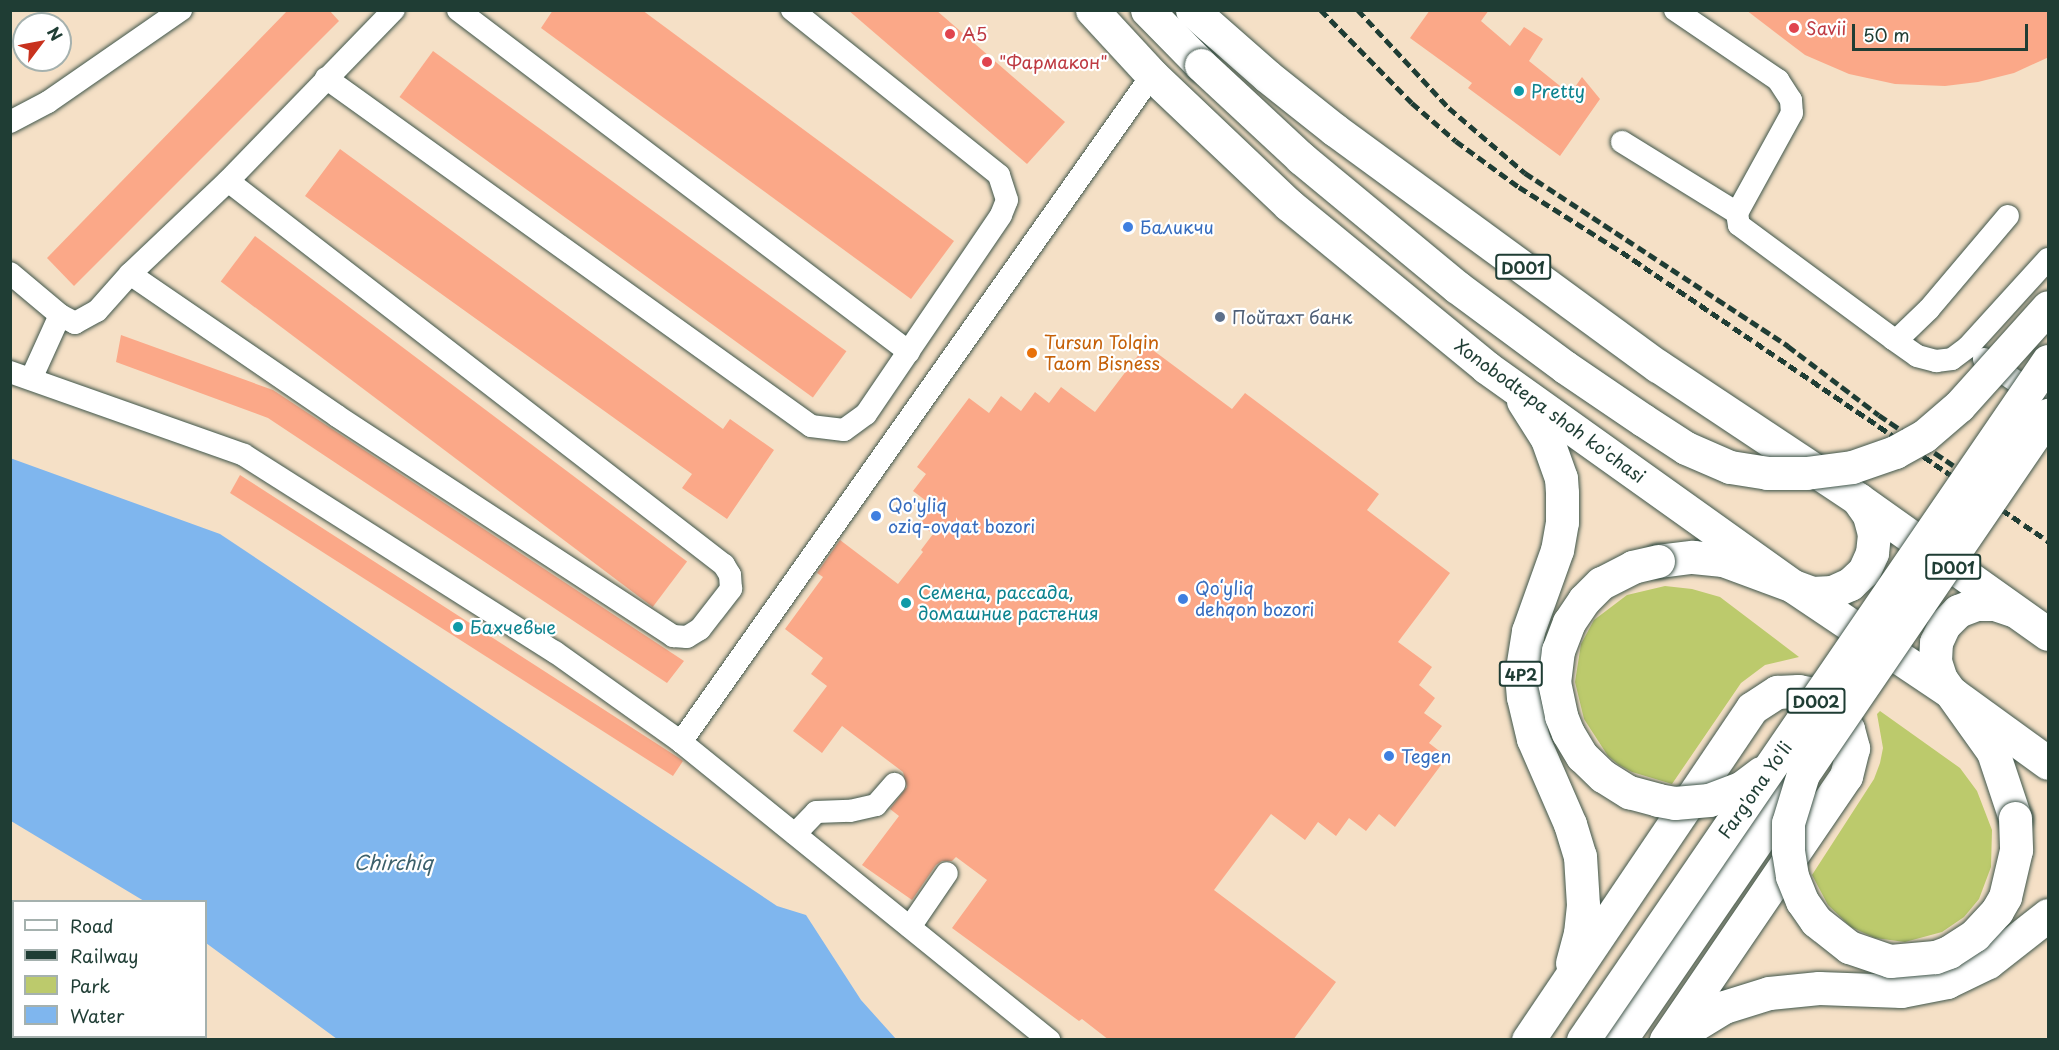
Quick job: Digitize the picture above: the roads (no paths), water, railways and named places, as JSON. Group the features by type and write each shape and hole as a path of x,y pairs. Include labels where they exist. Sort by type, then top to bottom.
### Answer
{"highway":[{"name":"Xonobodtepa shoh ko'chasi","path":"1092,10 1152,75 1288,205 1486,367 1794,587 1953,694 2049,763"},
{"path":"1147,10 1201,65 1300,158 1457,287 1565,367 1650,425 1707,459 1730,467 1780,473 1818,472 1852,466 1895,452 1924,436 1959,406 2049,307"},
{"name":"D001","path":"1192,10 1267,76 1344,137 1659,366 1858,499 2013,611 2049,634"},
{"name":"Farg'ona Yo'li","path":"1620,1040 1790,765 2049,361"},
{"name":"4P2","path":"1486,367 1533,414 1552,452 1562,493 1559,543 1528,632 1521,675 1525,708 1533,740 1576,840 1582,874 1580,933 1573,960 1557,997 1528,1040"},
{"name":"Farg'ona Yo'li","path":"1583,1040 2049,415"},
{"path":"1858,499 1869,515 1874,534 1872,553 1864,571 1850,584 1832,592 1812,592 1723,560 1693,557 1658,561 1634,567 1601,583 1584,600 1563,635 1555,666 1554,682 1561,716 1575,745 1592,767 1616,785 1644,797 1675,802 1700,801 1726,795 1754,779 1790,765 1788,837 1792,876 1802,901 1816,921 1836,940 1862,953 1890,961 1919,960 1949,952 1987,924 2001,904 2011,882 2016,850 2015,818 1993,752 1941,679 1935,661 1936,642 1944,625 1958,611 1976,604 1995,604 2013,611"},
{"path":"1557,997 1752,708 1767,696 1787,691 1798,691 1820,698 1837,712 1848,729 1853,748 1846,776 1666,1040"},
{"path":"1671,1040 1717,1010 1769,993 1819,988 1901,991 1947,982 1988,962 2049,915"}],"street":[{"path":"10,122 48,102 181,10"},
{"path":"10,273 60,315 75,323 97,311 130,274 228,181 394,10"},
{"path":"458,10 909,352"},
{"path":"326,78 810,426 844,430 866,414 1001,215 1007,200 999,176 792,10"},
{"path":"1676,10 1778,80 1791,100 1792,113 1737,213 1739,225 1917,356 1936,361 1952,359 1968,347 2049,259"},
{"path":"681,742 1152,75"},
{"path":"1622,142 1737,213"},
{"path":"130,274 337,416 674,636 687,637 700,629 731,589 730,575 724,565 228,181"},
{"path":"1893,339 1900,337 1929,309 2008,216"},
{"path":"60,315 21,376 244,455 555,652 681,742 1049,1040"},
{"path":"1968,347 2049,404"},
{"path":"795,834 816,812 850,811 876,805 894,784"},
{"path":"910,927 947,873"}],"water":[{"name":"Chirchiq","path":"10,458 220,534 777,906 806,915 861,1000 896,1039 337,1039 207,944 207,900 142,900 11,821"}],"railway":[{"path":"1321,10 1412,103 1456,141 1519,187 1622,252 2048,541"},
{"path":"1358,10 1449,108 1525,173 1788,346 1879,415 1997,495"}],"place":[{"name":"Savii","path":"1794,28"},
{"name":"А5","path":"950,34"},
{"name":"\"Фармакон\"","path":"987,62"},
{"name":"Pretty","path":"1519,91"},
{"name":"Баликчи","path":"1128,227"},
{"name":"Пойтахт банк","path":"1220,317"},
{"name":"Tursun Tolqin Taom Bisness","path":"1032,353"},
{"name":"Qo'yliq oziq-ovqat bozori","path":"876,516"},
{"name":"Qoʻyliq dehqon bozori","path":"1183,599"},
{"name":"Семена, рассада, домашние растения","path":"906,603"},
{"name":"Бахчевые","path":"458,627"},
{"name":"Tegen","path":"1389,756"}]}
